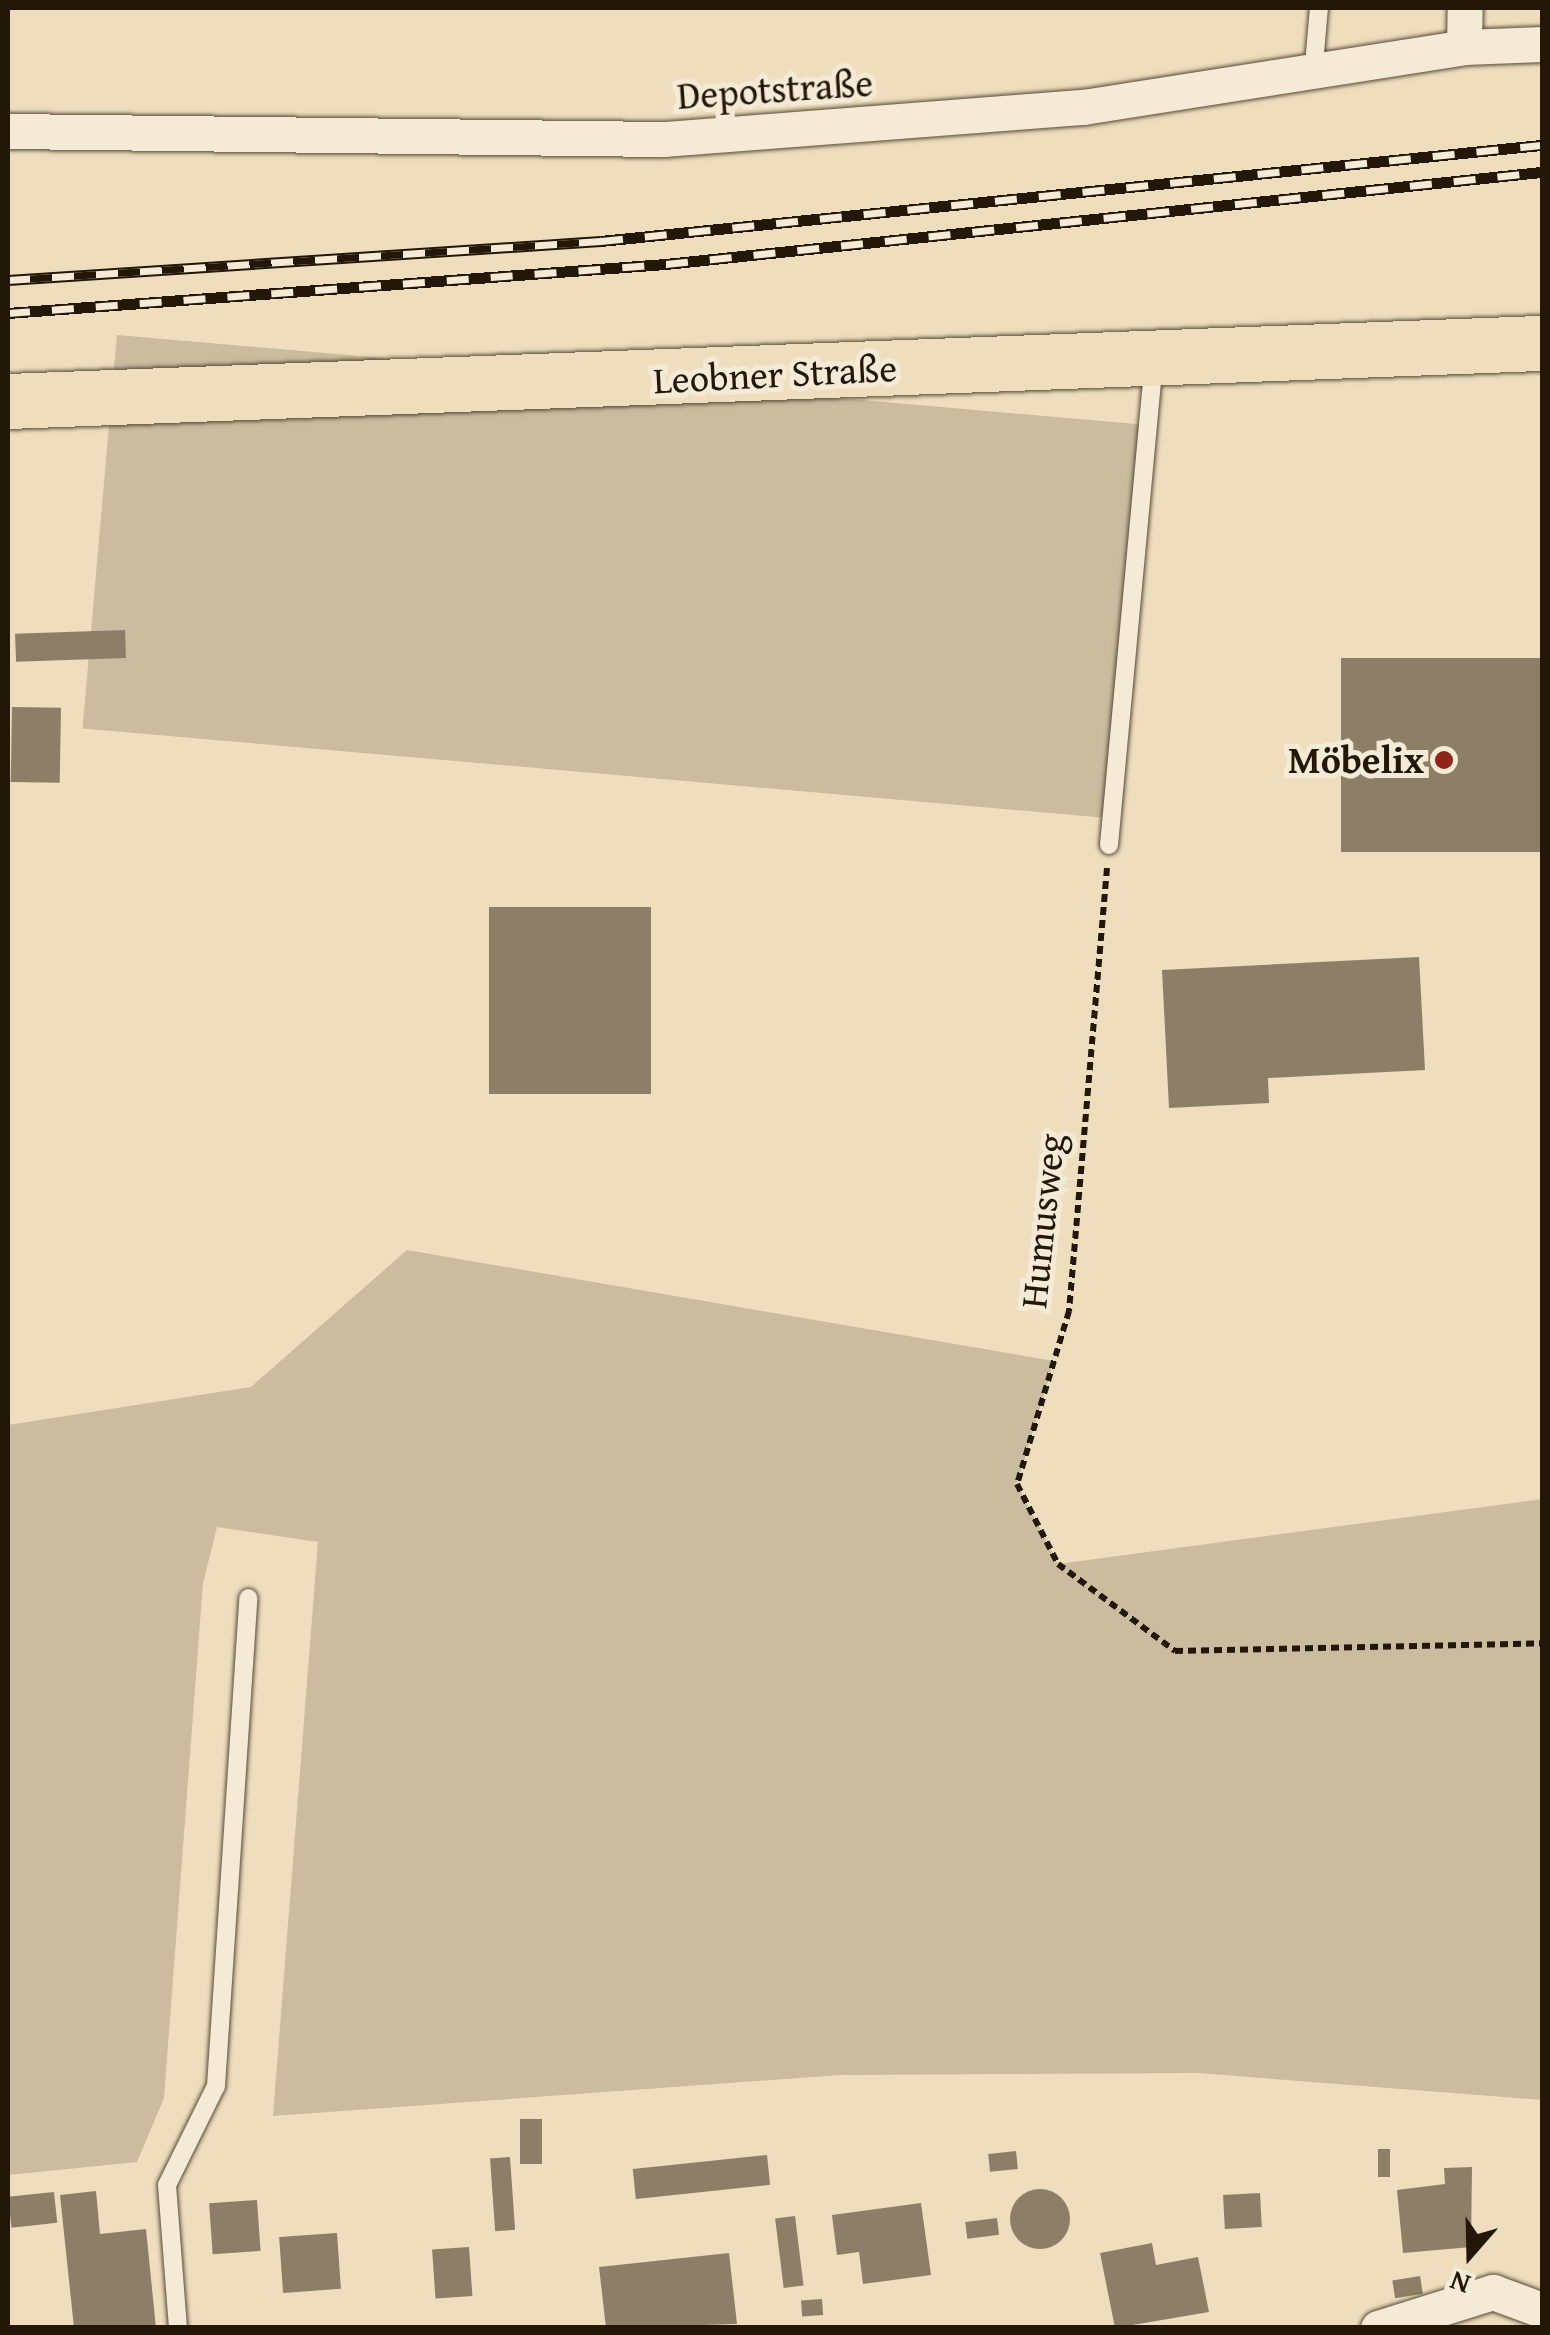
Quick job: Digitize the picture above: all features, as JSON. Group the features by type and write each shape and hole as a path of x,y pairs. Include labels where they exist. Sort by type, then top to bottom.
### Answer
{"main road":[{"name":"Leobner Straße","path":"8,401 1542,343"}],"street":[{"path":"1464,47 1466,8"},
{"name":"Depotstraße","path":"8,131 664,139 1083,107 1313,76 1464,47 1542,44"},
{"path":"1378,2328 1492,2292 1542,2310"}],"lane":[{"path":"1313,76 1318,8"},
{"path":"1109,845 1154,358"},
{"path":"178,2328 167,2186 216,2086 248,1598"}],"path":[{"name":"Humusweg","path":"1109,845 1069,1310 1017,1484 1058,1564 1175,1652 1542,1643"}],"shaded area":[{"path":"117,335 1147,425 1113,818 83,728"},
{"path":"407,1250 1054,1361 1017,1484 1058,1564 1542,1499 1542,2100 1198,2073 841,2075 273,2116 318,1542 217,1527 203,1583 164,2098 137,2162 8,2175 8,1425 251,1387"}],"building":[{"path":"125,630 126,658 16,662 15,634"},
{"name":"Möbelix","path":"1341,658 1542,658 1542,852 1341,852"},
{"path":"12,707 61,708 60,783 11,782"},
{"path":"489,907 651,907 651,1094 489,1094"},
{"path":"1419,957 1425,1070 1268,1078 1269,1103 1169,1108 1162,970"},
{"path":"520,2119 542,2119 542,2164 520,2164"},
{"path":"1378,2149 1390,2149 1390,2177 1378,2177"},
{"path":"1016,2151 1018,2169 990,2172 988,2154"},
{"path":"767,2155 770,2185 636,2199 633,2169"},
{"path":"510,2157 515,2230 495,2231 490,2158"},
{"path":"1472,2167 1471,2247 1403,2253 1397,2190 1445,2184 1444,2168"},
{"path":"1040,2189 1062,2197 1070,2219 1062,2241 1040,2249 1018,2241 1010,2219 1018,2197"},
{"path":"96,2191 100,2234 146,2229 156,2328 74,2328 60,2195"},
{"path":"54,2192 57,2223 11,2228 8,2197"},
{"path":"1260,2193 1262,2227 1225,2229 1223,2195"},
{"path":"257,2200 261,2251 213,2254 209,2203"},
{"path":"921,2203 931,2275 863,2284 859,2252 837,2255 832,2215"},
{"path":"795,2216 804,2285 784,2288 775,2218"},
{"path":"997,2218 999,2235 967,2239 965,2222"},
{"path":"337,2233 341,2289 283,2293 279,2237"},
{"path":"1152,2243 1156,2265 1198,2257 1209,2312 1115,2328 1100,2253"},
{"path":"469,2247 472,2296 436,2298 432,2250"},
{"path":"729,2253 737,2324 606,2328 599,2267"},
{"path":"1420,2276 1423,2294 1395,2298 1392,2280"},
{"path":"822,2299 823,2315 802,2316 801,2300"}],"railway":[{"path":"8,280 601,241 1542,145"},
{"path":"8,313 666,264 1542,172"}],"place":[{"name":"Möbelix","path":"1444,760"}]}
